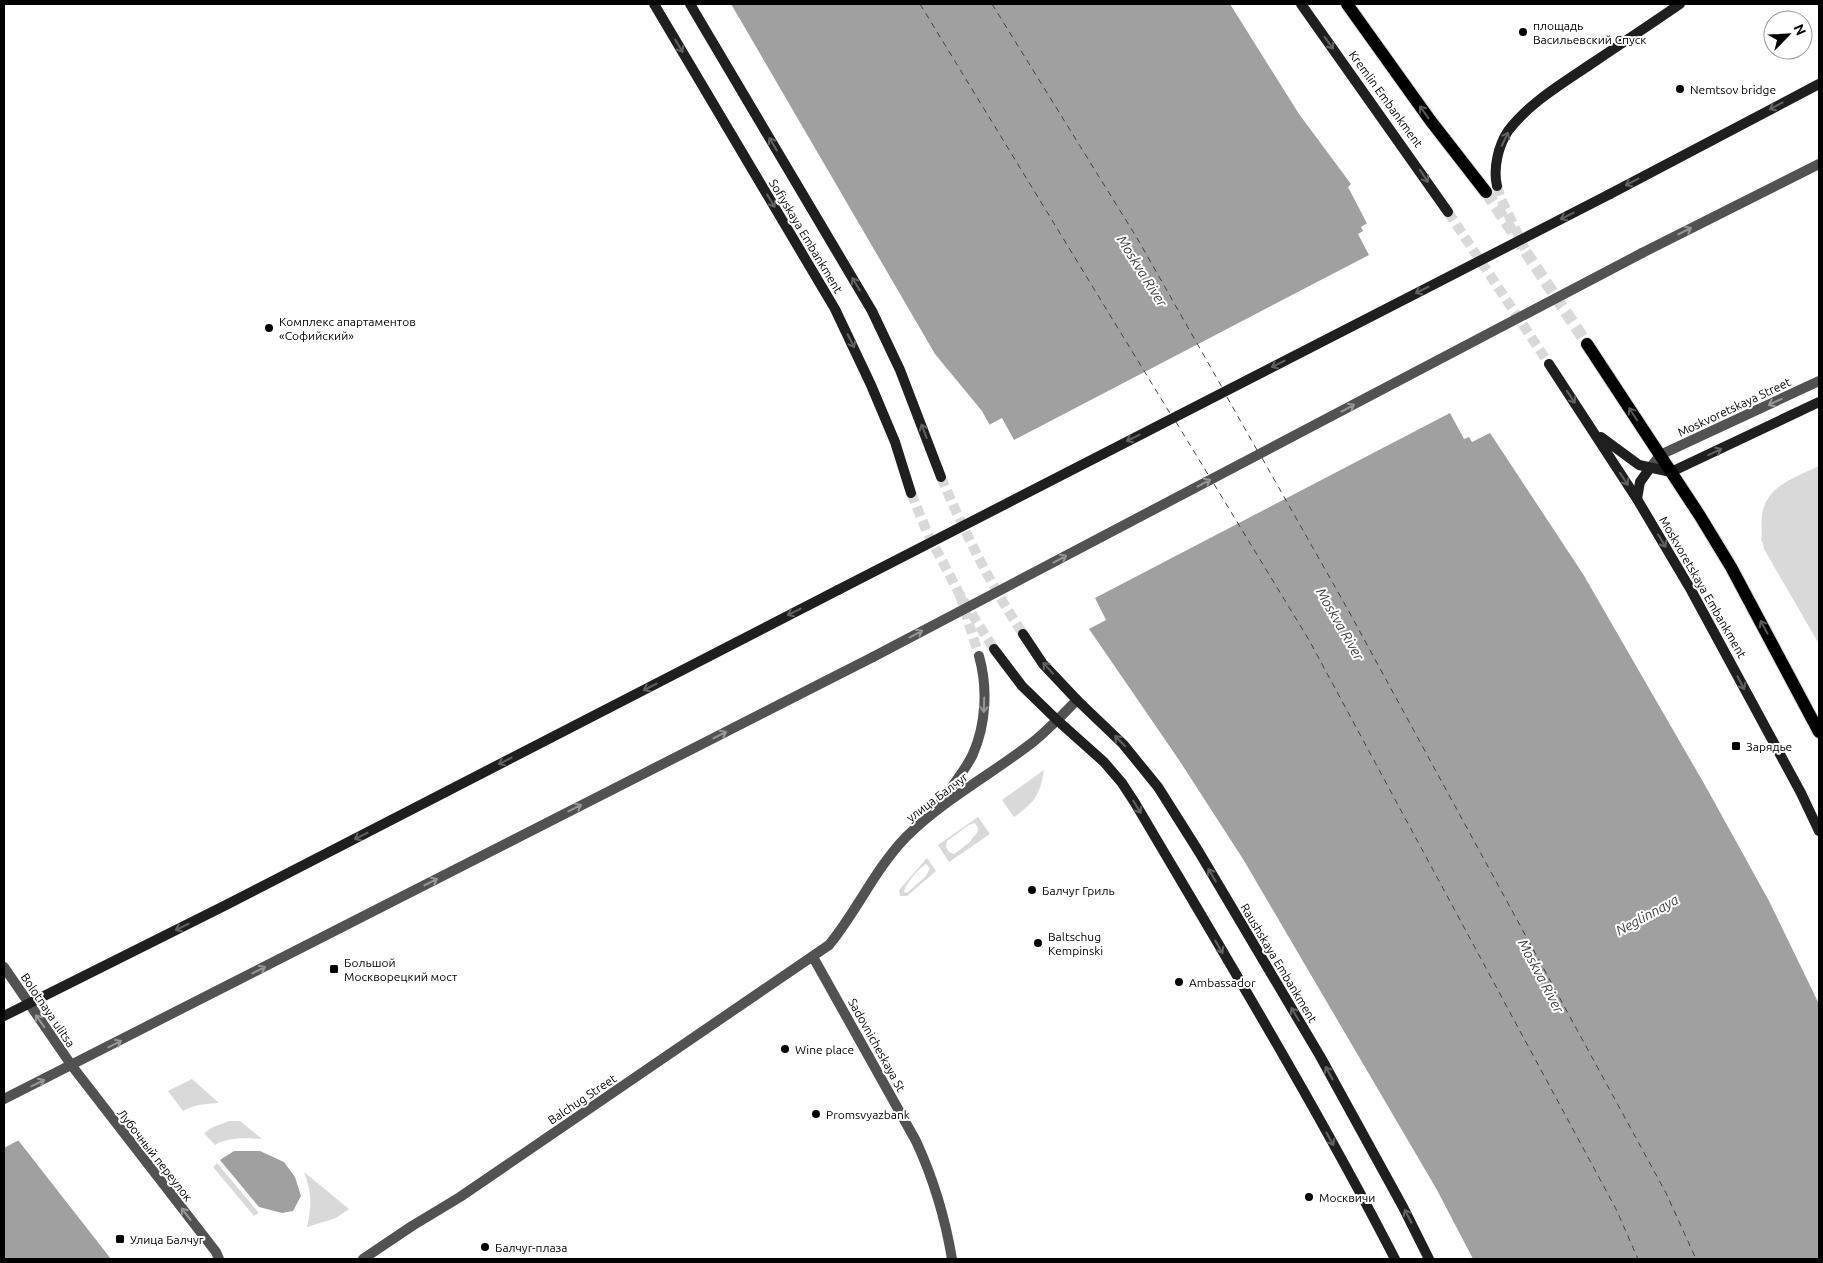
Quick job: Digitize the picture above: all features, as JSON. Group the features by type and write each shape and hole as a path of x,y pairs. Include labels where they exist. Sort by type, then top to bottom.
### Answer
{"main road":[{"name":"Sofiyskaya Embankment","path":"654,4 835,309 871,385 895,442 911,493"},
{"name":"Sofiyskaya Embankment","path":"690,4 872,311 900,370 941,477"},
{"name":"Kremlin Embankment","path":"1301,4 1448,212"},
{"name":"Kremlin Embankment","path":"1348,4 1430,120 1491,189"},
{"path":"1491,189 1501,147 1508,132 1523,116 1550,92 1680,4"},
{"path":"4,1016 234,901 1610,194 1819,84"},
{"path":"1587,344 1700,516 1748,597 1819,732"},
{"name":"Moskvoretskaya Embankment","path":"1549,364 1637,499 1691,590 1797,785 1819,831"},
{"path":"1592,430 1619,452 1639,465 1671,472 1819,402"},
{"path":"1637,499 1640,482 1650,468"},
{"path":"1023,634 1043,664 1077,700"},
{"path":"994,649 1022,686 1104,762 1122,783 1289,1066 1370,1210 1395,1259"},
{"name":"Raushskaya Embankment","path":"1077,700 1123,744 1158,787 1177,817 1320,1056 1403,1207 1429,1259"}],"street":[{"path":"4,1099 873,657 1642,254 1819,164"},
{"name":"Moskvoretskaya Street","path":"1660,455 1819,381"},
{"path":"1650,468 1660,455"},
{"path":"929,817 972,756 981,732 984,690 979,656"},
{"name":"улица Балчуг","path":"813,957 829,945 845,926 876,875 906,838 929,817 1034,741 1077,700"},
{"name":"Balchug Street","path":"363,1259 460,1197 813,957"},
{"name":"Sadovnicheskaya St","path":"813,957 923,1156 939,1196 952,1259"},
{"name":"Bolotnaya ulitsa","path":"4,967 72,1066"},
{"name":"Лубочный переулок","path":"72,1066 219,1257"}],"shaded area":[{"path":"1819,466 1819,644 1764,549 1761,540 1763,510 1771,494 1785,482"},
{"path":"1044,770 1035,798 1014,817 1002,800"},
{"path":"978,817 990,834 949,862 938,845","holes":["975,823 978,828 977,833 970,842 954,854 949,852 946,847 947,841 969,825"]},
{"path":"927,858 936,871 907,896 900,896 899,890","holes":["926,864 930,868 926,876 907,893 904,892 920,869"]},
{"path":"192,1079 219,1103 196,1106 183,1111 168,1091"},
{"path":"229,1121 240,1121 262,1139 232,1139 215,1145 204,1133 213,1127"},
{"path":"217,1163 259,1213 254,1216 213,1167"},
{"path":"304,1172 349,1209 336,1218 307,1227 310,1199 309,1186"}],"water":[{"path":"731,4 1230,4 1299,114 1351,184 1348,187 1460,402 1467,398 1583,574 1706,787 1769,901 1819,1004 1819,1259 1473,1259 1437,1190 1243,859 1179,760 1087,626 1096,621 982,411 935,354"},
{"path":"4,1123 18,1140 111,1259 4,1259"},
{"path":"234,1151 260,1151 284,1162 295,1177 301,1196 293,1211 282,1213 259,1207 220,1160"}],"pier":[{"path":"1369,222 1461,398 1466,395 1469,396 1492,432 1472,442 1469,437 1464,439 1450,413 1095,598 1106,620 1087,630 1085,625 1092,620 987,426 1002,418 1014,440 1369,255 1358,234 1363,231 1361,227"},
{"path":"4,1121 21,1139 4,1148"}],"ferry route":[{"path":"920,4 1171,415"},
{"path":"992,4 1137,238 1223,389"},
{"path":"1227,397 1257,450"},
{"path":"1176,422 1209,476"},
{"path":"1262,458 1347,608 1666,1193 1696,1259"},
{"path":"1214,484 1309,640 1616,1209 1638,1259"}],"tunnel":[{"path":"1497,186 1501,199 1525,249"},
{"path":"1486,192 1587,344"},
{"path":"1448,212 1549,364"},
{"path":"941,477 978,557 999,596 1023,634"},
{"path":"911,493 927,532 960,595 994,649"},
{"path":"960,595 979,656"}],"place":[{"name":"площадь Васильевский Спуск","path":"1523,32"},
{"name":"Nemtsov bridge","path":"1680,89"},
{"name":"Комплекс апартаментов «Софийский»","path":"269,328"},
{"name":"Зарядье","path":"1736,746"},
{"name":"Балчуг Гриль","path":"1032,890"},
{"name":"Baltschug Kempinski","path":"1038,943"},
{"name":"Большой Москворецкий мост","path":"334,969"},
{"name":"Ambassador","path":"1179,982"},
{"name":"Wine place","path":"785,1049"},
{"name":"Promsvyazbank","path":"816,1114"},
{"name":"Москвичи","path":"1309,1197"},
{"name":"Улица Балчуг","path":"120,1239"},
{"name":"Балчуг-плаза","path":"485,1247"}],"water label":[{"name":"Moskva River","path":"1142,271"},
{"name":"Moskva River","path":"1340,624"},
{"name":"Neglinnaya","path":"1647,915"},
{"name":"Moskva River","path":"1541,976"}]}
